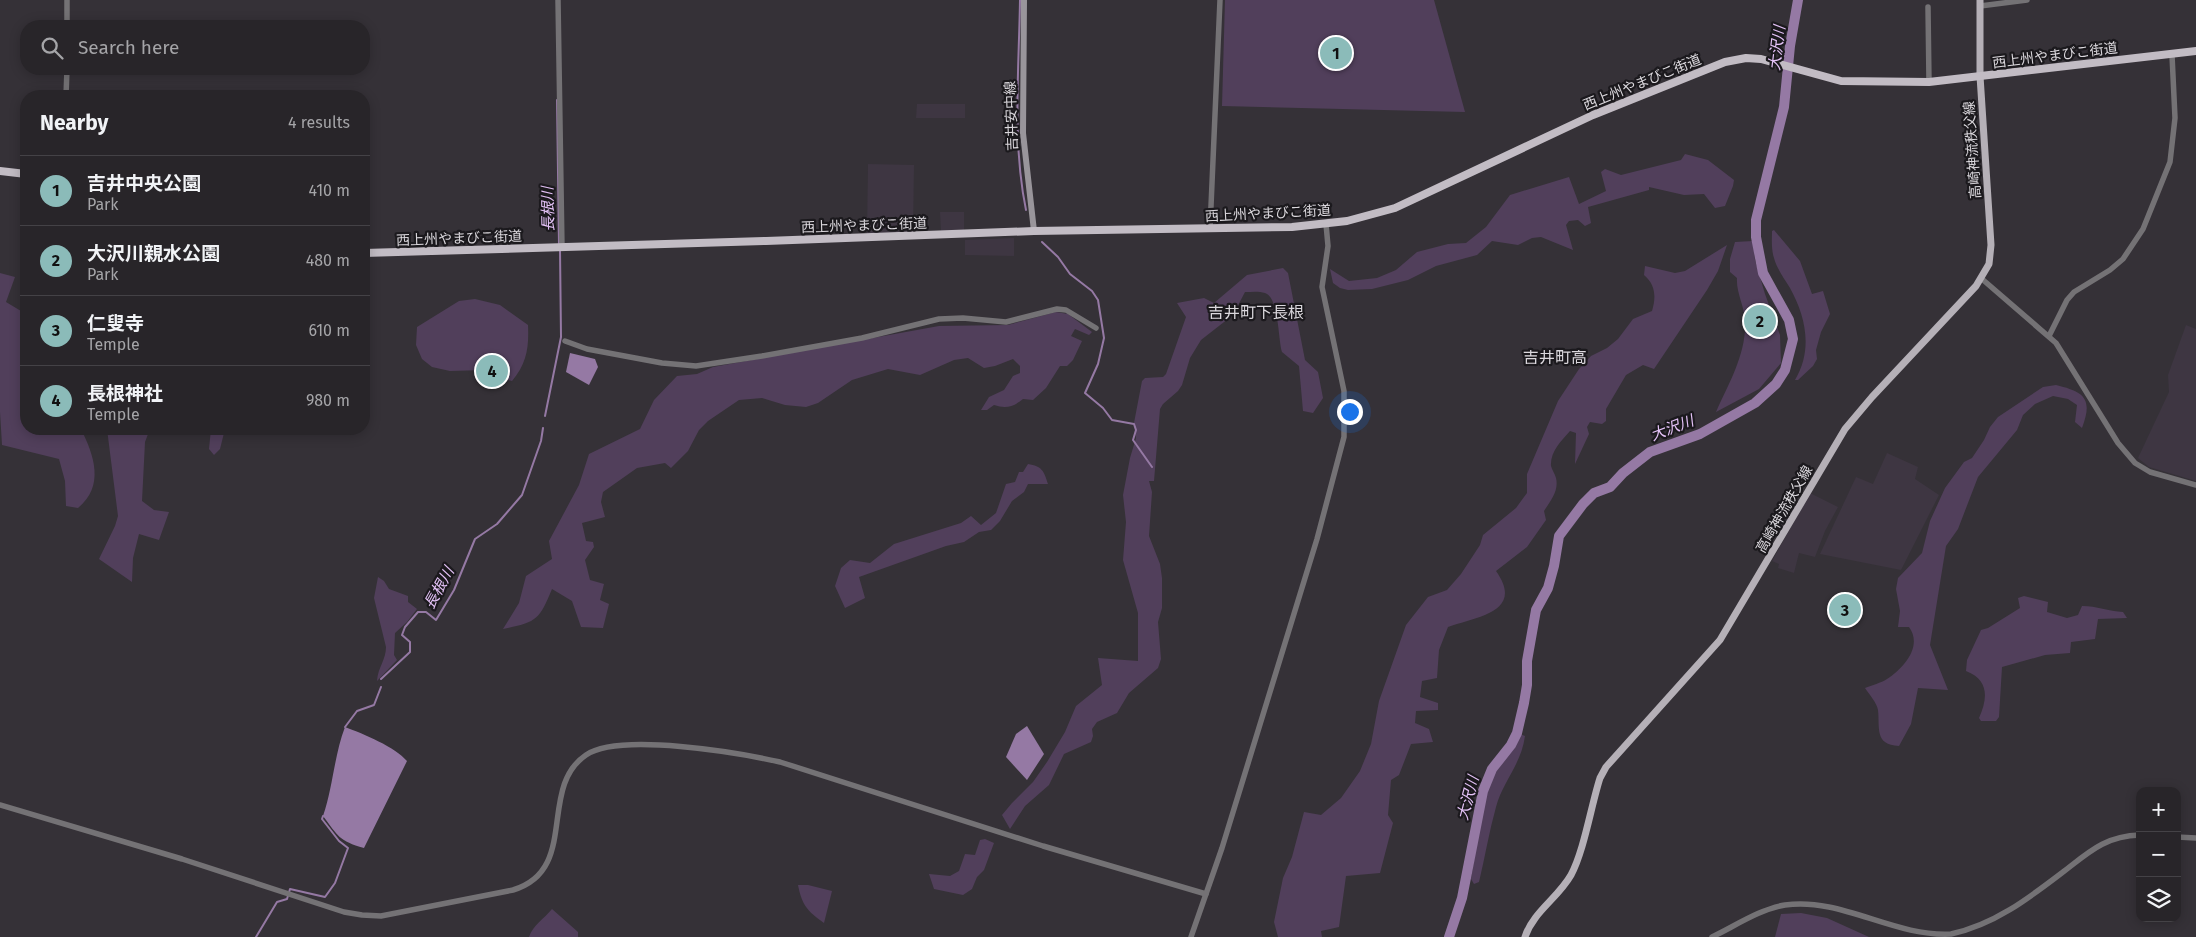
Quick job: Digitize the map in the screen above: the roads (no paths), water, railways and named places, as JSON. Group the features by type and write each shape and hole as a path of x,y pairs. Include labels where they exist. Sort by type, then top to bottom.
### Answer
{"highway":[{"name":"西上州やまびこ街道","path":"370,253 1034,231 1326,224 1372,215 1395,208 1593,115 1725,62 1746,58 1761,59 1841,80 1929,82 2196,51"},
{"path":"0,171 20,173"}],"main road":[{"name":"吉井安中線","path":"1024,0 1023,133 1034,231"},
{"name":"高崎神流秩父線","path":"1525,937 1531,924 1561,889 1574,868 1600,778 1606,767 1720,640 1845,429 1982,279 1989,264 1991,245 1980,76 1980,3"}],"street":[{"path":"67,0 67,20"},
{"path":"558,0 562,247"},
{"path":"1210,228 1220,0"},
{"path":"1980,3 2027,0"},
{"path":"1928,7 1929,82"},
{"path":"2048,336 2066,300 2074,292 2124,259 2143,229 2170,162 2175,118 2172,54"},
{"path":"66,90 67,75"},
{"path":"1191,937 1222,848 1314,548 1344,437 1344,391 1322,287 1328,246 1326,224"},
{"path":"1982,279 2062,350 2118,442 2136,463 2150,472 2196,485"},
{"path":"565,341 587,349 653,362 696,366 862,338 939,318 1006,322 1056,309 1071,313 1096,328"},
{"path":"0,805 190,861 344,912 381,916 513,890 528,885 541,873 550,858 563,786 574,765 586,754 607,746 667,746 749,756 780,762 1017,838 1206,894"},
{"path":"1712,937 1762,912 1785,905 1828,909 1902,932 1930,935 1956,933 1972,929 1996,918 2043,887 2097,846 2118,838 2136,836"},
{"path":"2181,837 2196,838"}],"waterway":[{"path":"1020,0 1018,132 1019,158 1026,210"},
{"name":"大沢川","path":"1449,937 1462,898 1483,791 1492,769 1511,745 1517,733 1527,685 1527,661 1536,610 1548,588 1559,536 1583,504 1594,493 1610,487 1623,473 1650,452 1700,434 1755,403 1776,384 1785,370 1793,339 1789,320 1763,273 1756,237 1756,220 1784,107 1790,46 1798,0"},
{"name":"長根川","path":"557,100 559,245"},
{"path":"1042,242 1058,257 1070,274 1092,291 1098,300 1104,338 1098,364 1085,393 1103,408 1112,420 1134,424 1136,430 1133,440 1152,467"},
{"name":"長根川","path":"545,416 561,337 560,250"},
{"name":"長根川","path":"381,679 410,652 410,642 402,635 405,627 418,612 426,612 436,620 454,590 475,539 497,524 522,495 541,441 543,428"},
{"name":"長根川","path":"345,727 357,711 374,705 381,687"},
{"path":"256,937 277,902 287,899 290,889 325,897 335,883 348,848 339,841 322,819 323,816"}],"place":[{"name":"吉井中央公園","path":"1336,53"},
{"name":"大沢川親水公園","path":"1760,321"},
{"name":"長根神社","path":"492,371"},
{"name":"仁叟寺","path":"1845,610"}],"district":[{"name":"吉井町下長根","path":"1256,312"},
{"name":"吉井町高","path":"1555,357"}]}
